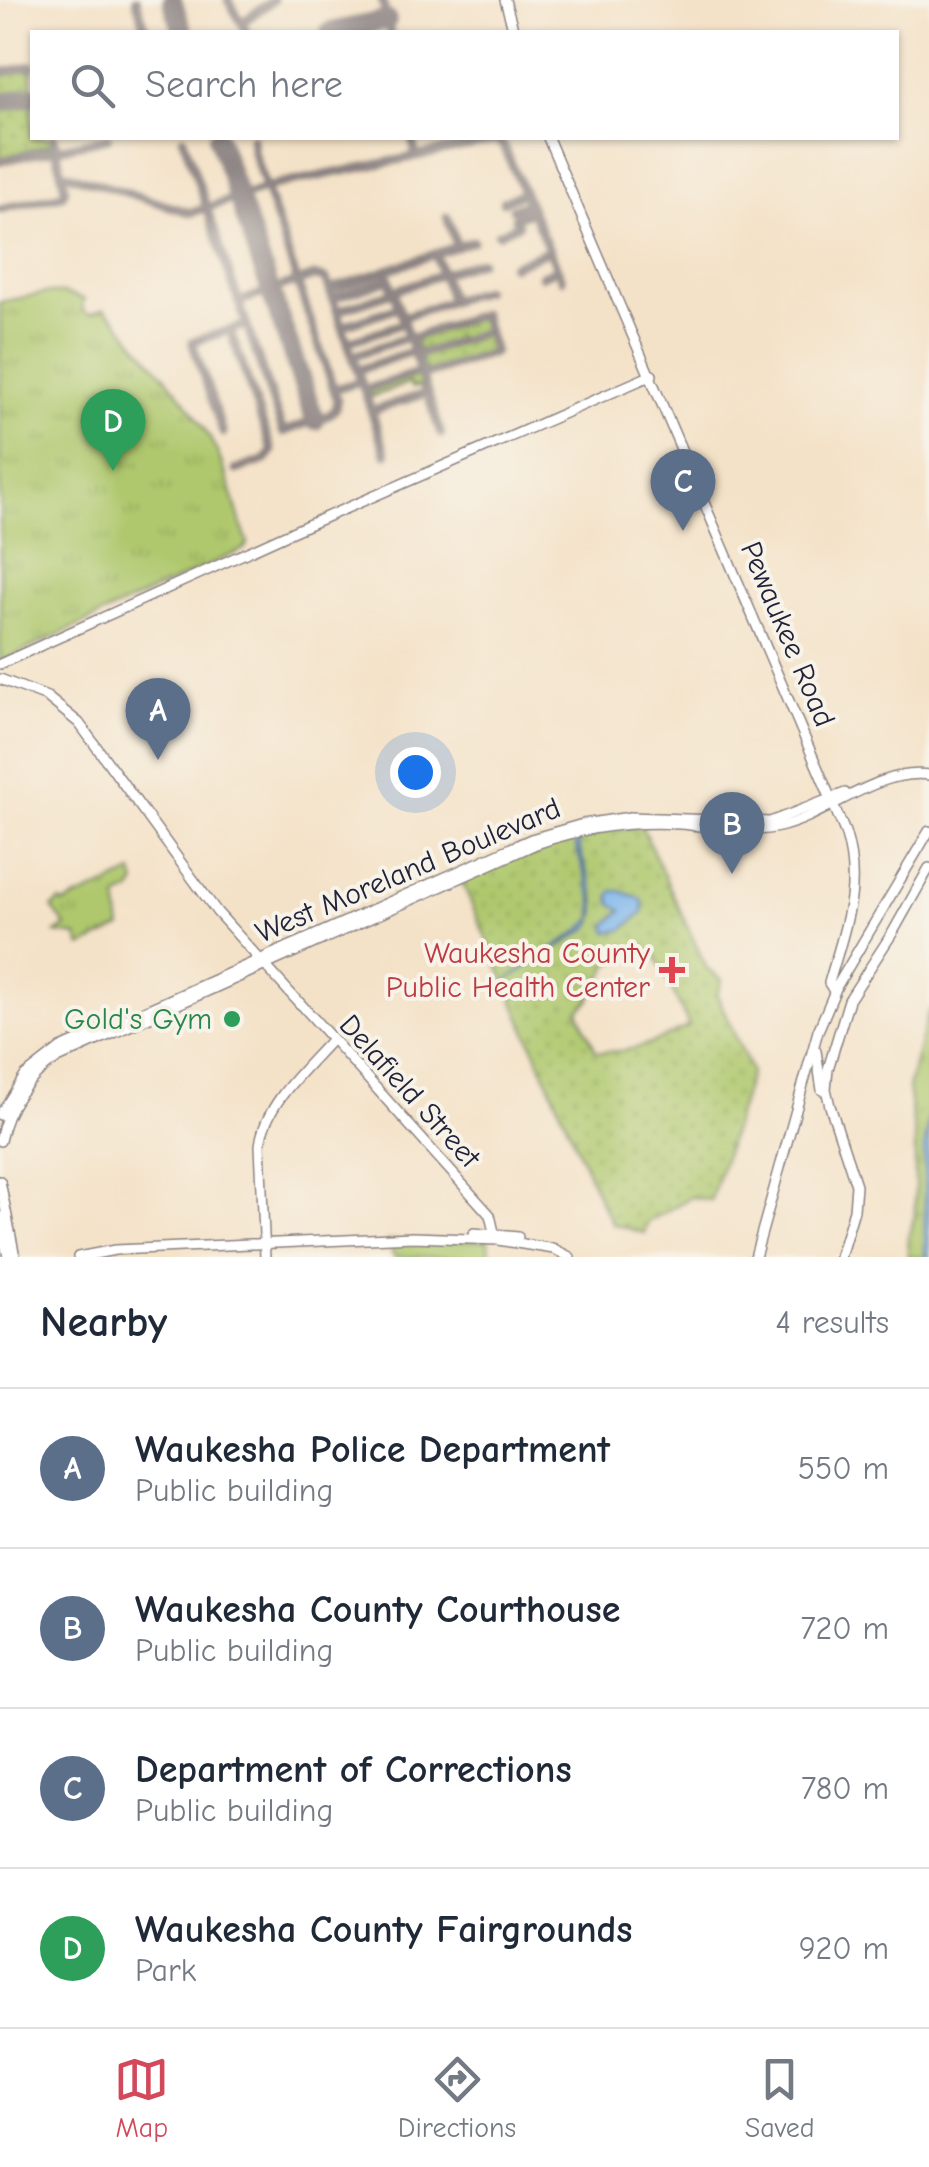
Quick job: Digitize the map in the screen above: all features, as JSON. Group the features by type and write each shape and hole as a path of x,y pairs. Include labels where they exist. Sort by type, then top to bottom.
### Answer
{"street":[{"path":"504,0 513,30"},
{"name":"Pewaukee Road","path":"549,140 848,839 854,881 829,982 834,991"},
{"path":"637,382 639,346"},
{"path":"0,666 294,531 652,376"},
{"path":"13,682 7,672 14,660"},
{"name":"Delafield Street","path":"0,682 13,682 55,702 79,723 213,906 493,1220 491,1235"},
{"name":"Delafield Street","path":"0,682 30,690"},
{"name":"West Moreland Boulevard","path":"93,1037 560,833 654,820 755,830 904,776 929,772"},
{"path":"755,1257 816,1040 834,991 929,830"},
{"path":"830,1106 826,1076 845,1008 929,868"},
{"path":"0,1115 31,1069 52,1053 93,1037"},
{"path":"0,1141 12,1106 28,1082 93,1037"},
{"path":"265,1257 262,1134 288,1090 332,1040"},
{"path":"816,1040 819,1080 856,1193 840,1257"},
{"path":"0,1181 11,1253"},
{"path":"0,1218 11,1253"},
{"path":"78,1257 115,1250 491,1235 554,1249 570,1257"}],"green space":[{"path":"30,71 30,89 0,96 0,76"},
{"path":"30,103 30,140 51,140 51,144 0,158 0,110"},
{"path":"45,293 84,299 85,313 104,309 169,381 215,448 248,543 244,549 0,662 0,302"},
{"path":"478,317 485,328 482,331 424,351 415,347 419,337"},
{"path":"484,334 491,347 489,351 430,371 422,367 425,354"},
{"path":"417,374 423,392 409,383 371,397 369,390"},
{"path":"642,827 707,969 722,980 717,995 751,1071 711,1200 691,1197 648,1222 644,1233 613,1224 601,1203 461,880 549,845 593,833","holes":["642,949 654,952 689,1026 633,1049 596,1051 578,1011 589,1001 609,965"]},
{"path":"133,873 136,883 131,891 117,898 121,928 81,947 77,936 56,933 66,926 52,908 60,901 64,904"},
{"path":"929,1009 929,1257 908,1257 915,1215 915,1137 908,1088"},
{"path":"488,1240 490,1257 394,1257 388,1241"}],"water":[{"path":"579,842 595,896 595,917 590,927 507,980 593,918 593,900 575,844"},
{"path":"620,891 642,899 644,911 623,930 608,932 606,926 622,910 611,903 610,895"},
{"path":"929,1113 929,1257 925,1257 924,1151"}],"taxiway":[{"path":"136,0 146,30"},
{"path":"228,0 246,30"},
{"path":"243,22 273,0"},
{"path":"382,0 390,30"},
{"path":"0,73 30,66"},
{"path":"0,209 62,195 65,189 54,140"},
{"path":"0,161 99,140"},
{"path":"184,140 283,432 329,415 337,399 252,140"},
{"path":"412,140 416,156"},
{"path":"61,172 191,213 276,185 496,140 503,145 562,279"},
{"path":"503,202 524,192"},
{"path":"513,209 528,203"},
{"path":"498,234 518,225 515,218 532,211"},
{"path":"447,217 457,247"},
{"path":"331,289 473,241"},
{"path":"512,266 549,250"},
{"path":"435,254 451,301"},
{"path":"393,291 480,261"},
{"path":"541,276 557,269"},
{"path":"386,270 441,434"},
{"path":"238,302 314,276 326,279 386,454"},
{"path":"334,298 389,279"},
{"path":"402,317 484,290"},
{"path":"338,311 393,292"},
{"path":"343,326 398,307"},
{"path":"409,339 482,314 494,352 422,376"},
{"path":"348,342 404,323"},
{"path":"223,433 192,342 246,325"},
{"path":"230,330 272,451 266,460 236,470"},
{"path":"415,356 488,331"},
{"path":"353,356 408,337"},
{"path":"358,370 413,351"},
{"path":"364,390 420,372"},
{"path":"334,389 361,381"},
{"path":"372,411 427,393"}],"runway":[{"path":"172,0 182,30"},
{"path":"340,30 387,20"},
{"path":"0,103 30,96"},
{"path":"219,140 315,420"}],"place":[{"name":"Waukesha County Fairgrounds","path":"113,471"},
{"name":"Department of Corrections","path":"683,531"},
{"name":"Waukesha Police Department","path":"158,760"},
{"name":"Waukesha County Courthouse","path":"732,874"},
{"name":"Waukesha County Public Health Center","path":"672,970"},
{"name":"Gold's Gym","path":"232,1019"}]}
